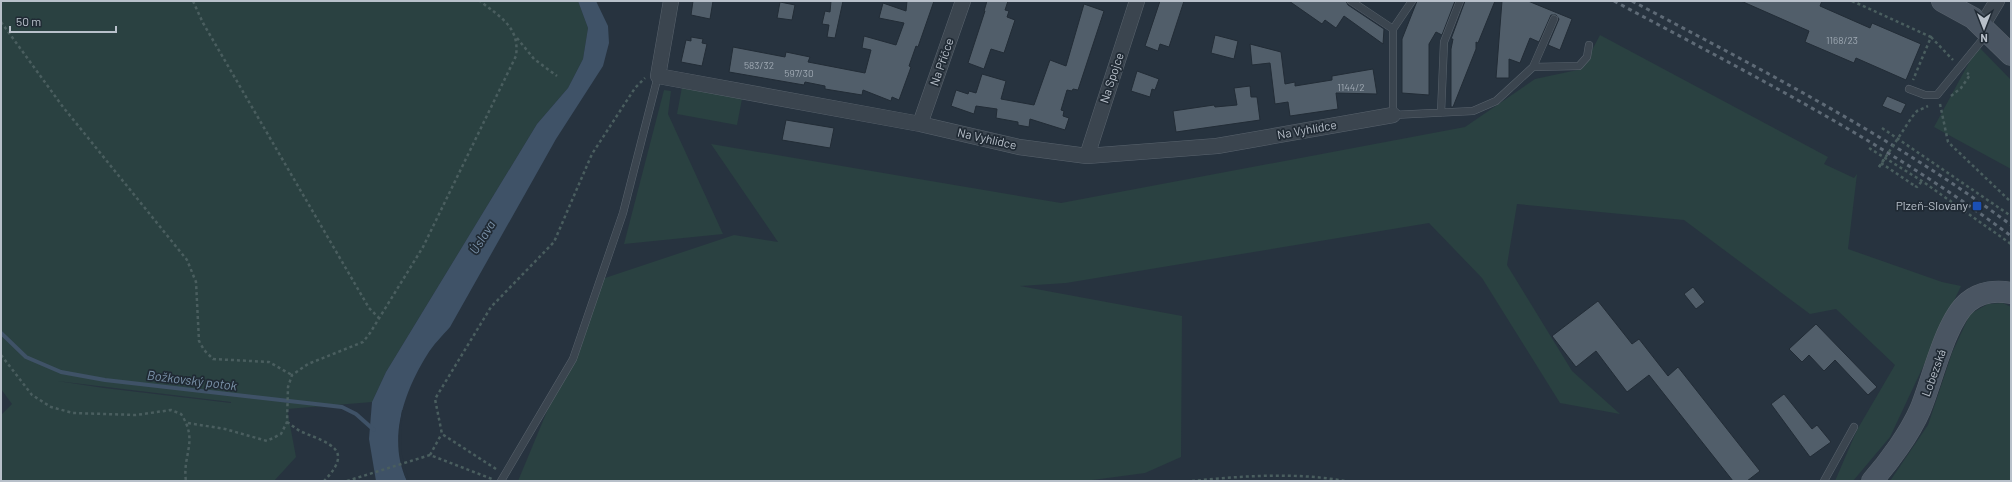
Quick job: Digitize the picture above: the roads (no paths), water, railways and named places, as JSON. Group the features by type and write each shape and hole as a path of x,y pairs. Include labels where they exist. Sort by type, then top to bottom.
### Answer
{"street":[{"path":"658,71 671,1"},
{"name":"Na Příčce","path":"920,124 963,1"},
{"name":"Na Spojce","path":"1087,156 1137,1"},
{"path":"1942,1 1973,18 2011,55"},
{"path":"1985,29 1997,1"},
{"name":"Na Vyhlídce","path":"658,71 920,124 1019,147 1087,156 1217,146 1393,115"},
{"name":"Lobezská","path":"1872,481 1889,461 1920,412 1948,332 1960,310 1978,296 1989,292 2011,293"}],"lane":[{"path":"1351,1 1393,29"},
{"path":"1412,1 1393,29 1393,115 1473,111 1496,102 1533,67 1554,19"},
{"path":"1440,113 1444,42 1460,1"},
{"path":"1909,89 1925,95 1937,95 1985,29"},
{"path":"1533,67 1579,66 1587,57 1589,45"},
{"path":"503,478 573,359 623,213 658,71"},
{"path":"1824,481 1854,427"}],"water":[{"name":"Úslava","path":"578,1 596,1 608,26 609,43 603,66 556,139 450,327 429,351 411,385 405,400 398,433 398,449 401,465 407,481 376,481 369,439 372,402 386,372 537,124 568,88 583,59 588,28"}],"waterway":[{"name":"Božkovský potok","path":"1,333 26,357 61,372 105,380 342,407 356,414 374,430"}],"railway":[{"path":"1614,1 1767,83 1867,140 1916,170 2011,236"},
{"path":"1632,1 1778,79 1874,134 1966,193 2011,225"}],"place":[{"name":"Plzeň-Slovany","path":"1977,206"}]}
